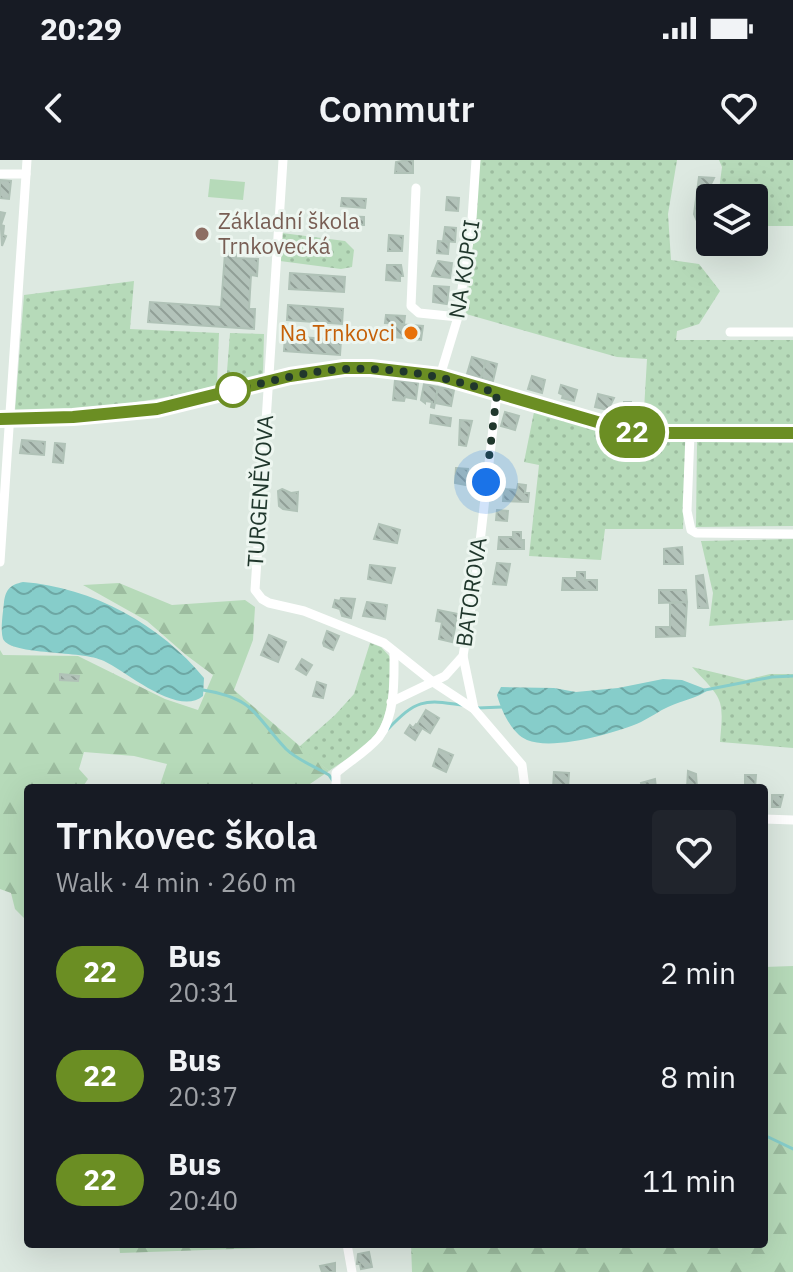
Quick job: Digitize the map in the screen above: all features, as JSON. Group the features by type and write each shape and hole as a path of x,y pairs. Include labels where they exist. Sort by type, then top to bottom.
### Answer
{"street":[{"path":"0,562 5,419 27,160"},
{"path":"268,381 283,160"},
{"name":"NA KOPCI","path":"440,376 458,317 472,219 476,160"},
{"path":"0,174 26,174"},
{"path":"416,188 411,306 419,313 458,317"},
{"path":"730,332 793,332"},
{"path":"5,419 73,417 157,409 268,381 344,368 404,370 440,376 642,434 793,433"},
{"name":"TURGENĚVOVA","path":"268,381 254,584 256,593 269,603 304,611 384,643 394,652"},
{"name":"BATOROVA","path":"391,702 445,676 463,656 476,577 497,393"},
{"path":"690,434 687,511 691,530 733,535 793,534"},
{"path":"394,652 474,709 522,765 524,784"},
{"path":"336,784 336,773 382,732 391,702 394,652"},
{"path":"463,656 474,709"},
{"path":"768,819 793,820"},
{"path":"348,1248 352,1272"}],"green space":[{"path":"480,160 677,160 668,214 671,260 699,264 720,291 699,324 677,331 676,340 793,340 793,427 643,427 647,359 617,357 466,314"},
{"path":"719,160 793,160 793,226 768,226 768,184 720,184 722,167"},
{"path":"210,179 245,182 243,200 208,197"},
{"path":"282,233 345,241 354,250 352,267 341,269 280,261"},
{"path":"134,281 130,329 219,333 217,385 142,401 15,411 24,295"},
{"path":"230,333 264,334 263,375 226,384"},
{"path":"534,412 622,437 686,440 683,529 605,529 601,560 529,556 539,465 524,462"},
{"path":"697,442 793,443 793,526 696,527"},
{"path":"793,539 793,620 709,626 713,593 701,541"},
{"path":"119,583 172,605 245,600 255,607 253,640 234,690 329,771 310,784 160,784 167,764 134,756 84,752 79,769 88,779 85,784 24,784 24,918 15,909 11,893 0,889 0,650 3,655 78,656 165,699 198,710 213,675 147,621 83,585"},
{"path":"370,643 381,647 391,658 385,715 367,744 329,771 299,747 354,694"},
{"path":"692,667 746,680 770,674 793,674 793,748 720,742 722,716 719,700"},
{"path":"793,966 793,1272 412,1272 411,1248 768,1248 768,967"},
{"path":"119,1248 262,1248 120,1253"}],"water":[{"path":"23,582 74,592 123,612 146,626 167,641 204,678 203,696 193,701 180,701 153,690 104,661 80,655 33,651 9,644 2,635 5,598 9,588"},
{"path":"663,679 682,680 708,690 641,722 568,742 538,743 522,737 508,721 497,695 501,687 554,688 576,692"}],"building":[{"path":"413,160 413,173 395,173 396,162"},
{"path":"699,177 714,178 711,184 698,184"},
{"path":"0,180 11,181 9,199 0,198"},
{"path":"447,197 459,198 458,211 446,210"},
{"path":"342,198 366,199 365,208 341,206"},
{"path":"0,212 5,213 1,225 6,236 2,246"},
{"path":"341,216 364,217 364,225 341,225"},
{"path":"445,227 456,228 455,242 443,241"},
{"path":"389,235 403,236 402,251 388,251"},
{"path":"438,241 449,242 448,254 437,253"},
{"path":"225,253 236,254 236,258 258,259 257,276 251,275 249,309 255,309 254,329 148,322 150,302 221,307"},
{"path":"438,261 452,263 450,278 432,276"},
{"path":"387,265 401,265 403,276 400,276 400,281 386,280"},
{"path":"290,273 345,277 344,292 289,289"},
{"path":"434,286 449,287 447,304 433,302"},
{"path":"288,305 343,309 342,324 287,320"},
{"path":"386,315 405,316 404,324 385,323"},
{"path":"396,324 423,326 421,340 394,337"},
{"path":"285,336 341,340 340,355 284,351"},
{"path":"472,357 486,361 481,378 467,374"},
{"path":"486,361 497,364 493,381 481,378"},
{"path":"532,376 545,380 542,393 528,389"},
{"path":"395,380 418,383 416,399 405,397 404,401 393,400"},
{"path":"424,384 438,387 434,408 431,407 432,402 421,400"},
{"path":"561,385 577,390 574,401 562,398 563,395 559,393"},
{"path":"438,387 454,390 451,406 435,403"},
{"path":"598,394 614,398 608,410 595,407"},
{"path":"624,402 631,402 631,423 624,423"},
{"path":"505,412 519,416 515,430 501,426"},
{"path":"431,415 451,418 450,426 430,423"},
{"path":"460,420 472,421 466,446 459,445"},
{"path":"22,440 45,442 44,455 20,453"},
{"path":"55,443 65,444 63,463 53,462"},
{"path":"456,468 468,469 466,485 455,483"},
{"path":"518,484 526,485 528,502 503,501 504,489 517,490"},
{"path":"278,491 298,492 297,511 279,506"},
{"path":"497,510 508,511 507,521 496,520"},
{"path":"379,524 400,530 397,543 374,539"},
{"path":"513,532 521,532 524,549 498,549 499,537 513,537"},
{"path":"682,547 683,564 664,564 664,549"},
{"path":"497,563 510,564 506,585 493,584"},
{"path":"370,565 395,568 391,583 368,579"},
{"path":"577,572 585,572 585,580 597,580 597,590 562,590 563,578 577,578"},
{"path":"703,575 708,608 698,608 696,576"},
{"path":"659,590 686,590 687,602 659,603"},
{"path":"341,598 355,599 351,618 342,616 340,609 333,607 335,600 340,601"},
{"path":"367,602 387,605 385,619 363,616"},
{"path":"687,602 685,636 656,637 656,627 670,627 670,603"},
{"path":"438,610 458,614 452,642 439,639 442,622 436,621"},
{"path":"327,631 339,636 333,650 323,643"},
{"path":"269,635 286,642 278,662 261,655"},
{"path":"302,659 312,665 306,675 296,669"},
{"path":"60,674 79,676 78,681 60,680"},
{"path":"317,682 326,685 323,698 313,696"},
{"path":"426,710 439,718 430,733 417,725"},
{"path":"416,724 422,728 415,740 405,733 410,725 413,728"},
{"path":"439,749 453,755 446,772 433,766"},
{"path":"688,771 696,774 697,784 687,784"},
{"path":"554,772 569,773 568,784 553,784"},
{"path":"745,775 756,775 755,784 745,784"},
{"path":"655,779 656,784 641,784"},
{"path":"772,795 783,795 780,807 772,807"},
{"path":"369,1252 372,1267 361,1269 357,1264 358,1254"},
{"path":"335,1263 335,1272 322,1272 320,1266"}],"waterway":[{"path":"705,690 793,676"},
{"path":"203,690 244,703 290,753 329,775 333,781"},
{"path":"388,729 406,712 421,704 438,702 462,705"},
{"path":"478,708 502,707"},
{"path":"768,1137 793,1149"}],"bus line":[{"name":"22","path":"0,419 73,417 157,409 290,376 344,368 371,368 440,376 635,433 793,433"}],"place":[{"name":"Základní škola Trnkovecká","path":"202,234"},
{"name":"Na Trnkovci","path":"411,333"}],"route":[{"path":"233,390 313,372 371,368 440,376 497,393 486,482"}]}
